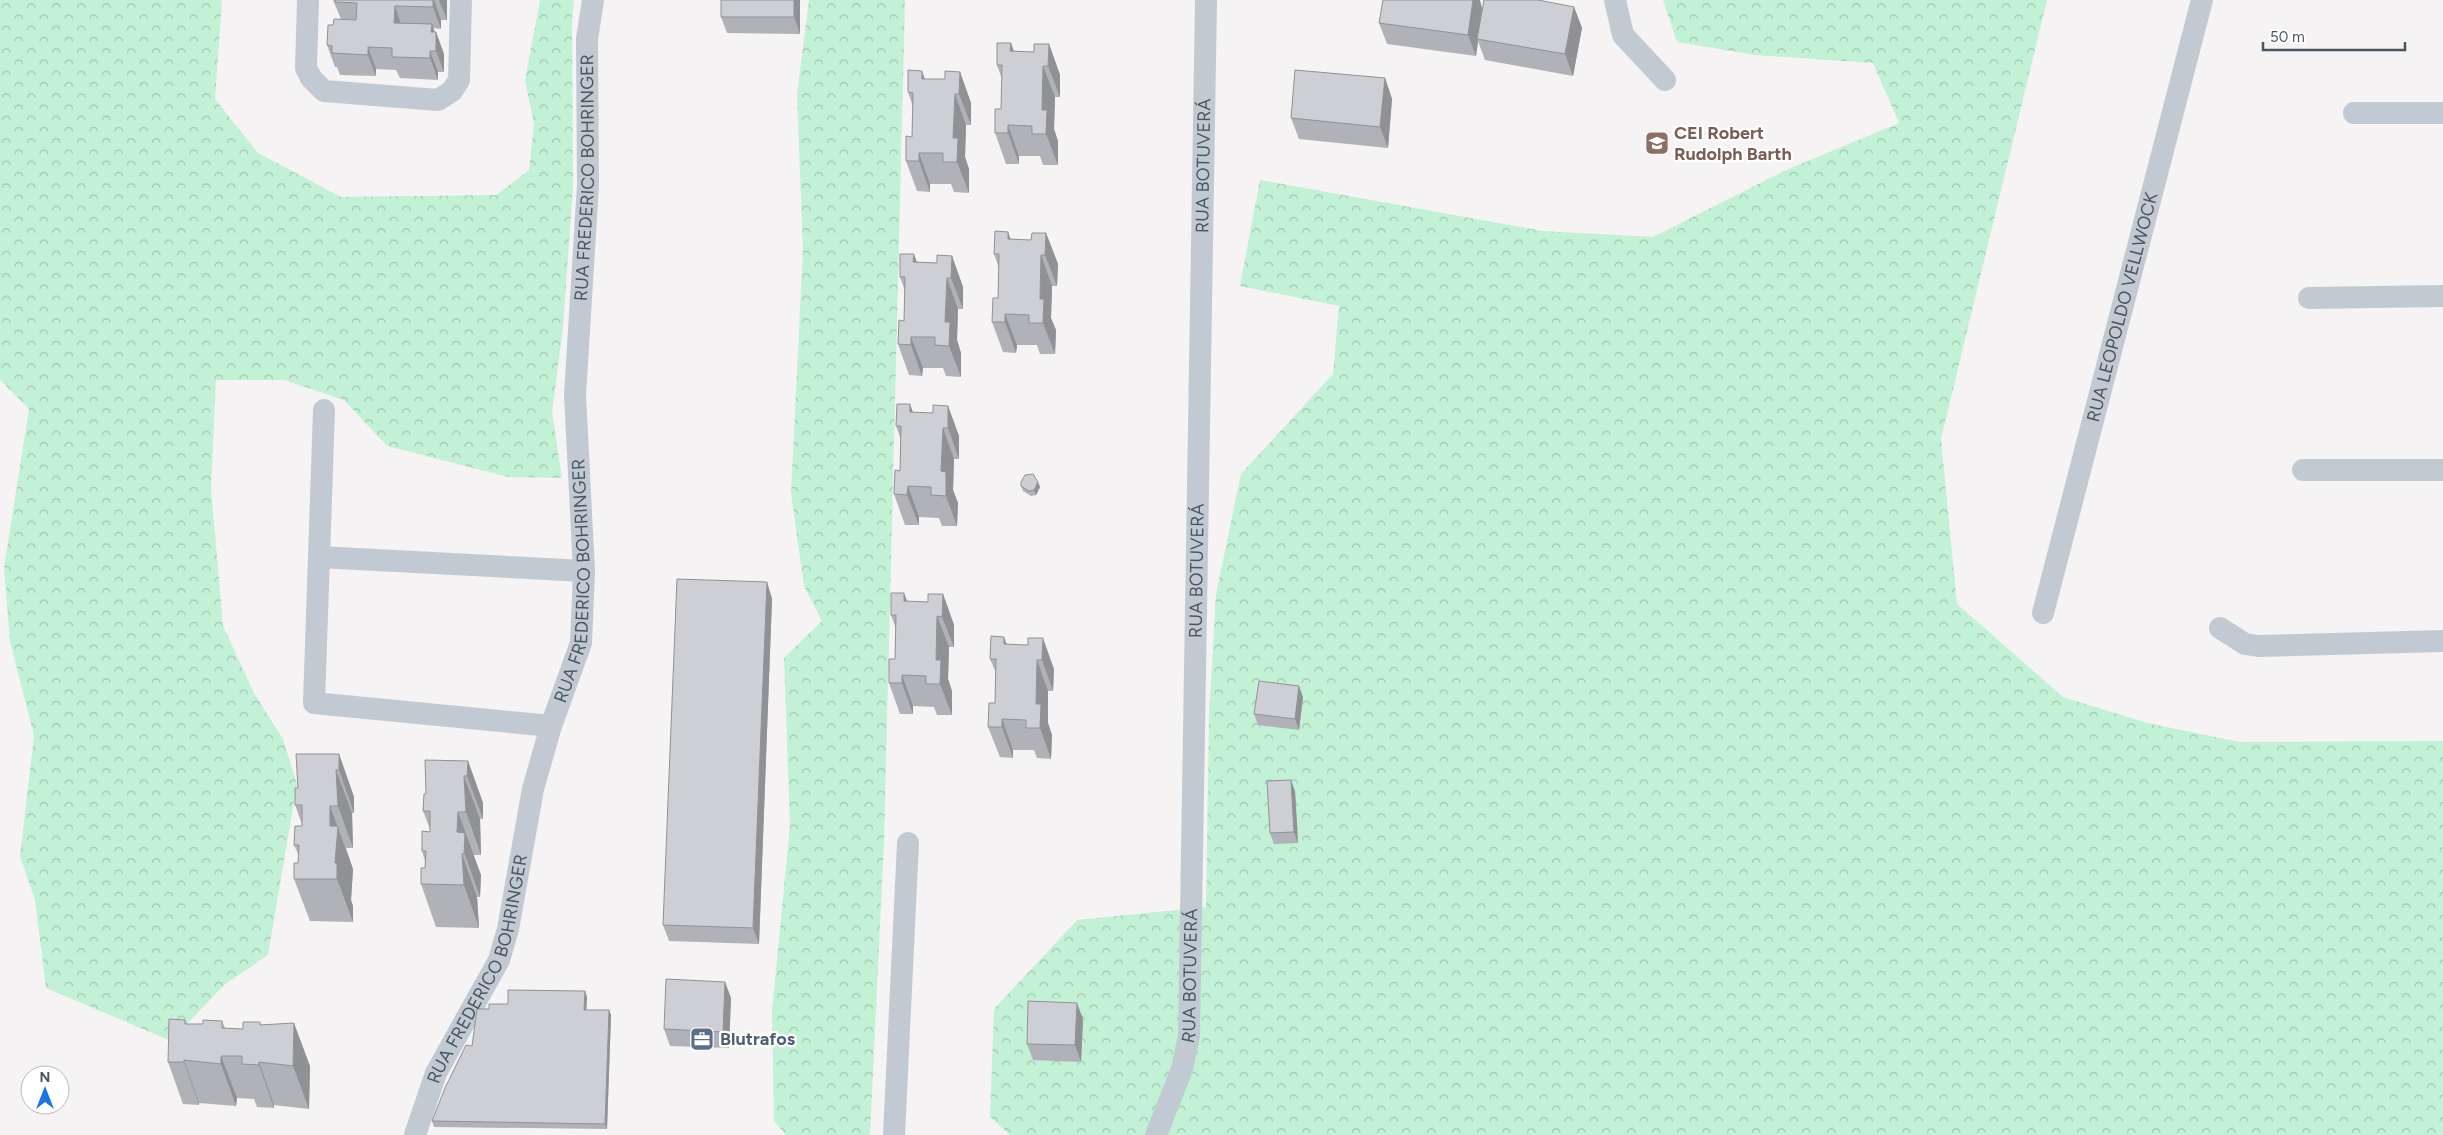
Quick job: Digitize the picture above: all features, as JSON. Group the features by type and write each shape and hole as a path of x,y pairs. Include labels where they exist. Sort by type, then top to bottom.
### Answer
{"street":[{"path":"308,0 306,68 311,78 324,91 438,100 452,91 459,80 461,0"},
{"name":"RUA FREDERICO BOHRINGER","path":"415,1135 436,1073 499,960 508,929 532,789 551,726 581,643 584,571 575,395 588,185 587,39 594,0"},
{"name":"RUA BOTUVERÁ","path":"1156,1135 1182,1069 1190,1036 1206,0"},
{"path":"1616,0 1623,35 1665,80"},
{"name":"RUA LEOPOLDO VELLWOCK","path":"2043,613 2202,0"},
{"path":"2354,112 2443,113"},
{"path":"2309,298 2443,296"},
{"path":"324,410 314,703 551,726"},
{"path":"2302,470 2443,470"},
{"path":"318,557 584,571"},
{"path":"2220,628 2245,644 2258,646 2443,641"},
{"path":"894,1135 908,843"}],"green space":[{"path":"0,0 222,0 215,99 258,153 341,197 496,195 529,170 534,124 525,80 540,0 574,0 572,19 573,186 563,328 552,412 562,478 508,477 387,446 344,400 284,380 216,380 211,488 223,626 254,693 283,739 297,784 268,955 224,985 171,1041 46,988 35,900 20,856 34,736 10,641 4,568 29,409 0,380"},
{"path":"809,0 905,0 884,842 870,1135 786,1135 774,1121 772,1012 790,825 784,658 822,621 804,586 791,493 803,249 797,95"},
{"path":"1663,0 2047,0 1941,439 1957,604 2063,697 2147,723 2240,742 2443,741 2443,1135 1010,1135 990,1117 994,1009 1077,920 1206,907 1209,717 1216,594 1241,474 1333,374 1339,306 1240,286 1260,180 1543,231 1653,237 1784,171 1899,123 1873,63 1755,55 1677,42"}],"building":[{"path":"335,0 433,0 433,7 395,6 394,23 432,24 431,32 436,32 436,51 430,51 430,58 392,57 392,48 368,47 368,55 332,53 332,46 327,45 328,25 333,25 334,19 356,20 357,3 335,2"},
{"path":"721,0 794,0 794,17 721,17"},
{"path":"1383,0 1473,0 1468,35 1379,23"},
{"path":"1484,0 1538,0 1574,7 1565,54 1477,39"},
{"path":"997,43 1011,43 1010,51 1034,52 1034,44 1049,44 1048,66 1043,66 1042,110 1047,110 1046,134 1032,134 1032,126 1008,125 1008,133 995,133 995,109 1001,109 1002,65 997,65"},
{"path":"908,70 922,71 922,79 945,79 945,71 960,72 959,94 955,94 953,138 958,138 957,162 943,162 943,153 919,153 919,161 906,161 906,136 912,137 913,93 908,92"},
{"path":"1295,70 1385,78 1380,127 1291,118"},
{"path":"995,231 1008,232 1008,239 1031,240 1032,233 1046,233 1045,255 1041,255 1040,299 1044,299 1043,323 1029,323 1029,315 1005,314 1005,322 992,322 993,298 998,298 999,254 994,254"},
{"path":"900,254 914,254 913,262 937,263 937,255 952,256 951,278 947,278 945,322 950,322 949,346 935,345 935,337 911,337 911,345 898,344 899,320 904,321 905,277 900,277"},
{"path":"897,404 910,404 910,412 933,413 933,405 948,406 948,428 943,428 941,471 946,472 946,496 931,495 931,487 908,486 907,495 894,494 895,470 900,471 901,426 896,426"},
{"path":"1033,474 1038,482 1034,490 1029,491 1021,486 1021,482 1025,475"},
{"path":"677,579 767,582 753,928 663,925"},
{"path":"891,593 904,593 904,601 928,602 928,594 943,594 942,617 937,616 936,660 941,660 940,684 926,684 926,676 902,675 902,683 889,683 889,659 895,659 896,615 891,615"},
{"path":"991,636 1004,637 1004,644 1028,645 1028,638 1043,638 1042,660 1037,660 1036,704 1041,704 1040,728 1026,728 1026,720 1002,719 1002,727 988,727 989,703 995,703 996,659 990,659"},
{"path":"1259,681 1299,686 1295,719 1254,714"},
{"path":"296,754 339,754 339,770 336,770 338,806 330,806 330,826 338,826 335,863 337,863 337,879 294,879 294,863 298,863 299,845 294,845 295,826 302,826 302,805 295,805 295,788 298,788"},
{"path":"425,760 468,761 467,776 464,776 466,812 458,812 457,832 465,833 464,854 462,854 464,885 421,884 421,868 425,868 426,851 422,851 422,831 430,832 430,811 423,811 424,794 426,794"},
{"path":"1291,780 1294,832 1270,833 1267,781"},
{"path":"666,979 725,982 723,1032 664,1029"},
{"path":"508,990 585,991 584,1010 609,1010 605,1124 432,1121 445,1088 466,1045 472,1046 477,1009 489,1009 489,1004 508,1004"},
{"path":"1028,1001 1077,1003 1075,1045 1027,1044"},
{"path":"169,1019 185,1020 185,1024 203,1024 203,1020 222,1021 222,1028 243,1029 243,1022 260,1022 260,1025 294,1023 293,1066 259,1062 259,1065 242,1064 242,1056 221,1056 221,1064 184,1060 184,1062 168,1062"}],"place":[{"name":"CEI Robert Rudolph Barth","path":"1657,143"},
{"name":"Blutrafos","path":"702,1039"}]}
